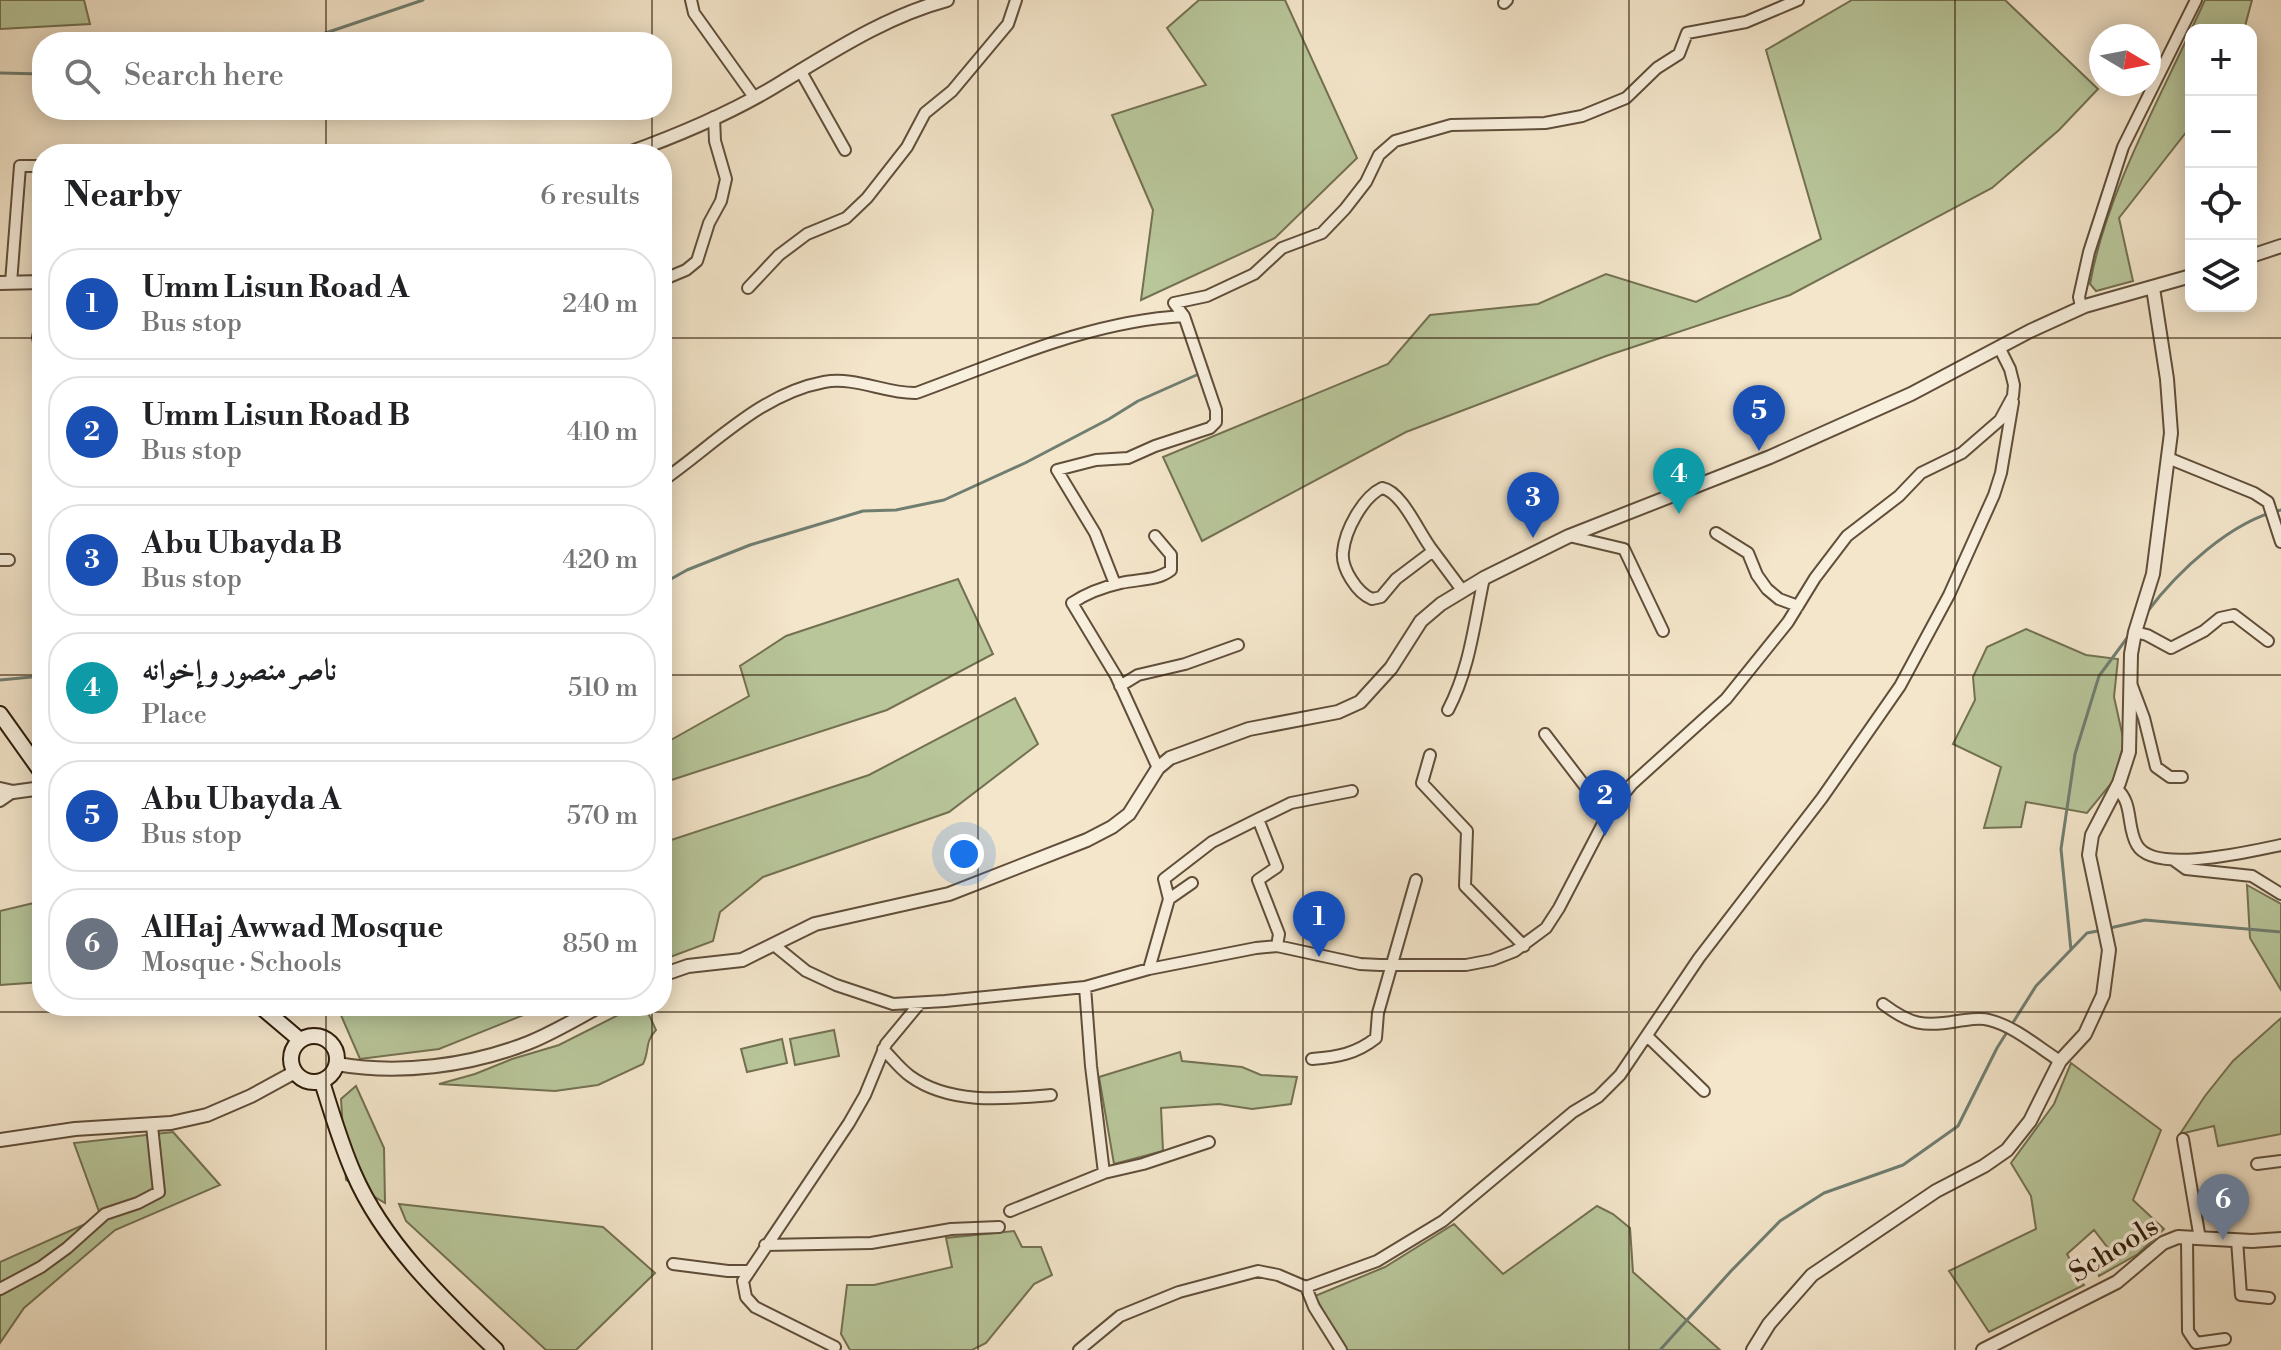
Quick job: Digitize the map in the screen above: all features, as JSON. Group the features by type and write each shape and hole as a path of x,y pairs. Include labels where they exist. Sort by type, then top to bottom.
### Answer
{"main road":[{"path":"0,714 32,759"},
{"path":"272,1016 300,1040"},
{"path":"315,1036 330,1042 338,1056 337,1064 332,1075 322,1082 306,1082 295,1072 292,1052 300,1040 315,1036"},
{"path":"322,1082 355,1175 387,1232 450,1305 496,1350"}],"street":[{"path":"691,0 694,13 754,97"},
{"path":"650,144 754,97 859,35 922,7 947,0"},
{"path":"748,288 779,255 807,234 846,218 867,198 907,147 925,113 952,91 1008,24 1016,0"},
{"path":"1115,584 1095,533 1057,470 1096,460 1128,458 1210,428 1216,422 1216,410 1184,316 1174,303 1207,296 1254,274 1282,248 1322,233 1366,182 1379,155 1395,141 1451,125 1545,123 1582,116 1626,98 1657,68 1679,54 1687,33 1746,22 1798,0"},
{"path":"2081,307 2079,297 2086,263 2118,162 2196,0"},
{"path":"800,70 845,150"},
{"path":"672,276 697,261 709,223 721,201 726,179 715,141 714,117"},
{"path":"32,166 20,166 6,283 32,282"},
{"path":"2257,254 2281,246"},
{"path":"672,972 688,966 742,960 815,924 920,902 981,883 1087,840 1129,814 1158,768 1170,758 1249,729 1338,712 1360,702 1391,668 1421,621 1462,590 1484,578 1569,536 1770,457 1911,394 2081,307 2185,278"},
{"path":"1753,1350 1769,1324 1812,1275 1936,1191 2007,1150 2030,1121 2060,1061 2085,1034 2103,995 2109,950 2089,855 2096,825 2116,788 2129,752 2135,632 2153,574 2171,433 2167,379 2153,288"},
{"path":"672,474 768,402 826,381 862,384 895,393 916,393 1123,322 1184,316"},
{"path":"1079,1350 1120,1316 1179,1292 1258,1271 1278,1275 1306,1287 1377,1261 1443,1221 1573,1112 1598,1097 1620,1075 1699,958 1822,798 1900,686 1949,595 1994,495 2006,448 2014,385 1999,347"},
{"path":"774,945 806,971 836,985 893,1004 1085,987 1149,969 1277,946 1360,964 1466,965 1492,960 1524,946 1546,928 1559,908 1607,815 1632,784 1726,699 1788,622 1847,536 1899,496 1921,473 1962,453 1981,439 2000,420 2013,396"},
{"path":"2168,458 2254,493 2268,502 2281,542"},
{"path":"1433,551 1396,579 1376,599 1366,597 1357,587 1344,565 1342,553 1354,520 1370,497 1382,488 1396,494 1422,538 1433,551 1462,590"},
{"path":"1716,533 1748,553 1767,589 1779,599 1798,606"},
{"path":"1155,536 1171,555 1171,570 1162,577 1115,584 1088,593 1072,603 1120,686 1158,768"},
{"path":"1569,536 1624,549 1663,631"},
{"path":"1448,710 1462,685 1469,661 1484,578"},
{"path":"2135,632 2171,648 2204,631 2220,618 2234,615 2268,641"},
{"path":"1120,686 1138,675 1185,664 1238,645"},
{"path":"2131,684 2144,718 2156,767 2170,777 2182,777"},
{"path":"1545,734 1607,815"},
{"path":"1430,755 1422,783 1467,831 1465,886 1524,946"},
{"path":"2116,788 2127,801 2132,835 2139,849 2149,856 2175,861 2281,845"},
{"path":"0,801 6,790 32,789"},
{"path":"1149,969 1169,899 1164,879 1212,842 1291,803 1352,791"},
{"path":"1258,819 1277,867 1258,880 1279,934 1277,946"},
{"path":"2175,861 2186,869 2252,876 2281,894"},
{"path":"1312,1059 1338,1057 1362,1049 1376,1038 1378,1013 1416,880"},
{"path":"1169,899 1192,883"},
{"path":"1085,987 1104,1173"},
{"path":"835,1347 755,1307 743,1289 743,1281 849,1123 865,1095 883,1049 896,1029 920,1003"},
{"path":"1883,1004 1916,1024 1938,1025 1988,1019 2060,1061"},
{"path":"337,1064 363,1069 398,1069 464,1060 531,1042 581,1016"},
{"path":"1647,1036 1704,1091"},
{"path":"883,1049 909,1076 934,1089 972,1098 1051,1095"},
{"path":"0,1140 75,1129 152,1126 207,1115 295,1072"},
{"path":"0,1289 58,1254 105,1214 159,1192 152,1126"},
{"path":"2183,1139 2193,1238 2188,1331 2196,1343 2225,1339"},
{"path":"1010,1211 1104,1173 1143,1164 1209,1142"},
{"path":"2257,1164 2281,1161"},
{"path":"765,1245 871,1243 951,1229 999,1227"},
{"name":"Schools","path":"1983,1350 2117,1282 2163,1243 2178,1237 2281,1239"},
{"path":"2237,1240 2241,1295 2269,1298"},
{"path":"673,1264 749,1271"},
{"path":"1306,1287 1314,1307 1341,1350"}],"green space":[{"path":"0,0 84,0 90,24 0,29"},
{"path":"1199,0 1285,0 1357,158 1275,238 1141,300 1153,210 1112,115 1206,85 1167,28"},
{"path":"1852,0 2005,0 2089,80 2091,96 2059,130 1992,188 1790,295 1606,356 1406,432 1202,541 1163,457 1388,364 1430,315 1538,304 1606,274 1696,302 1821,239 1766,50"},
{"path":"2205,0 2252,0 2246,24 2194,24"},
{"path":"2185,43 2185,134 2119,218 2133,281 2096,291 2090,284 2107,220 2132,155"},
{"path":"958,579 993,654 887,710 672,780 672,739 749,696 740,666 786,636"},
{"path":"2026,629 2086,655 2118,659 2114,697 2124,742 2114,780 2087,813 2026,802 2021,827 1984,828 2001,767 1953,744 1975,700 1973,677 1987,647"},
{"path":"1015,698 1038,744 949,812 763,877 720,912 713,941 672,956 672,840 869,775"},
{"path":"2247,885 2281,904 2281,990 2250,938"},
{"path":"32,903 32,983 0,985 0,911"},
{"path":"341,1016 521,1016 439,1049 360,1059"},
{"path":"616,1016 650,1016 656,1030 643,1064 598,1085 555,1091 439,1084 475,1074 559,1045"},
{"path":"2281,1018 2281,1134 2218,1146 2214,1126 2180,1134 2233,1061"},
{"path":"834,1030 839,1056 795,1065 790,1039"},
{"path":"782,1039 787,1063 747,1072 741,1049"},
{"path":"1180,1052 1182,1061 1242,1067 1261,1075 1297,1077 1291,1104 1252,1109 1219,1104 1161,1108 1163,1151 1114,1164 1099,1077"},
{"path":"2071,1063 2161,1130 2133,1200 2164,1229 2138,1254 2099,1276 2096,1267 2114,1256 2094,1230 2067,1254 2084,1285 1989,1332 1949,1271 2036,1229 2031,1196 2011,1163 2054,1104"},
{"path":"356,1086 384,1148 385,1203 346,1180 341,1099"},
{"path":"173,1132 220,1185 115,1230 24,1308 0,1343 0,1262 101,1217 74,1143"},
{"path":"399,1204 603,1227 655,1273 576,1350 546,1350 406,1221"},
{"path":"1597,1206 1630,1228 1633,1272 1720,1350 1344,1350 1315,1296 1385,1267 1454,1224 1503,1274"},
{"path":"1014,1231 1022,1247 1041,1247 1052,1275 1034,1284 986,1343 972,1350 850,1350 841,1334 847,1285 874,1285 952,1267 946,1238"}],"waterway":[{"path":"329,32 423,0"},
{"path":"0,73 32,74"},
{"path":"672,578 750,545 863,511 896,510 944,500 1025,463 1138,401 1201,373"},
{"path":"2147,612 2206,550 2243,525 2281,510"},
{"path":"2071,950 2061,849 2075,754 2099,676 2130,634"},
{"path":"0,680 32,677"},
{"path":"2110,928 2145,920 2281,932"},
{"path":"1660,1350 1780,1221 1824,1193 1903,1165 1958,1126 1997,1048 2036,986 2087,933 2103,930"}],"place":[{"name":"Abu Ubayda A","path":"1759,451"},
{"name":"ناصر منصور و إخوانه","path":"1679,514"},
{"name":"Abu Ubayda B","path":"1533,538"},
{"name":"Umm Lisun Road B","path":"1605,836"},
{"name":"Umm Lisun Road A","path":"1319,957"},
{"name":"AlHaj Awwad Mosque","path":"2223,1240"}]}
